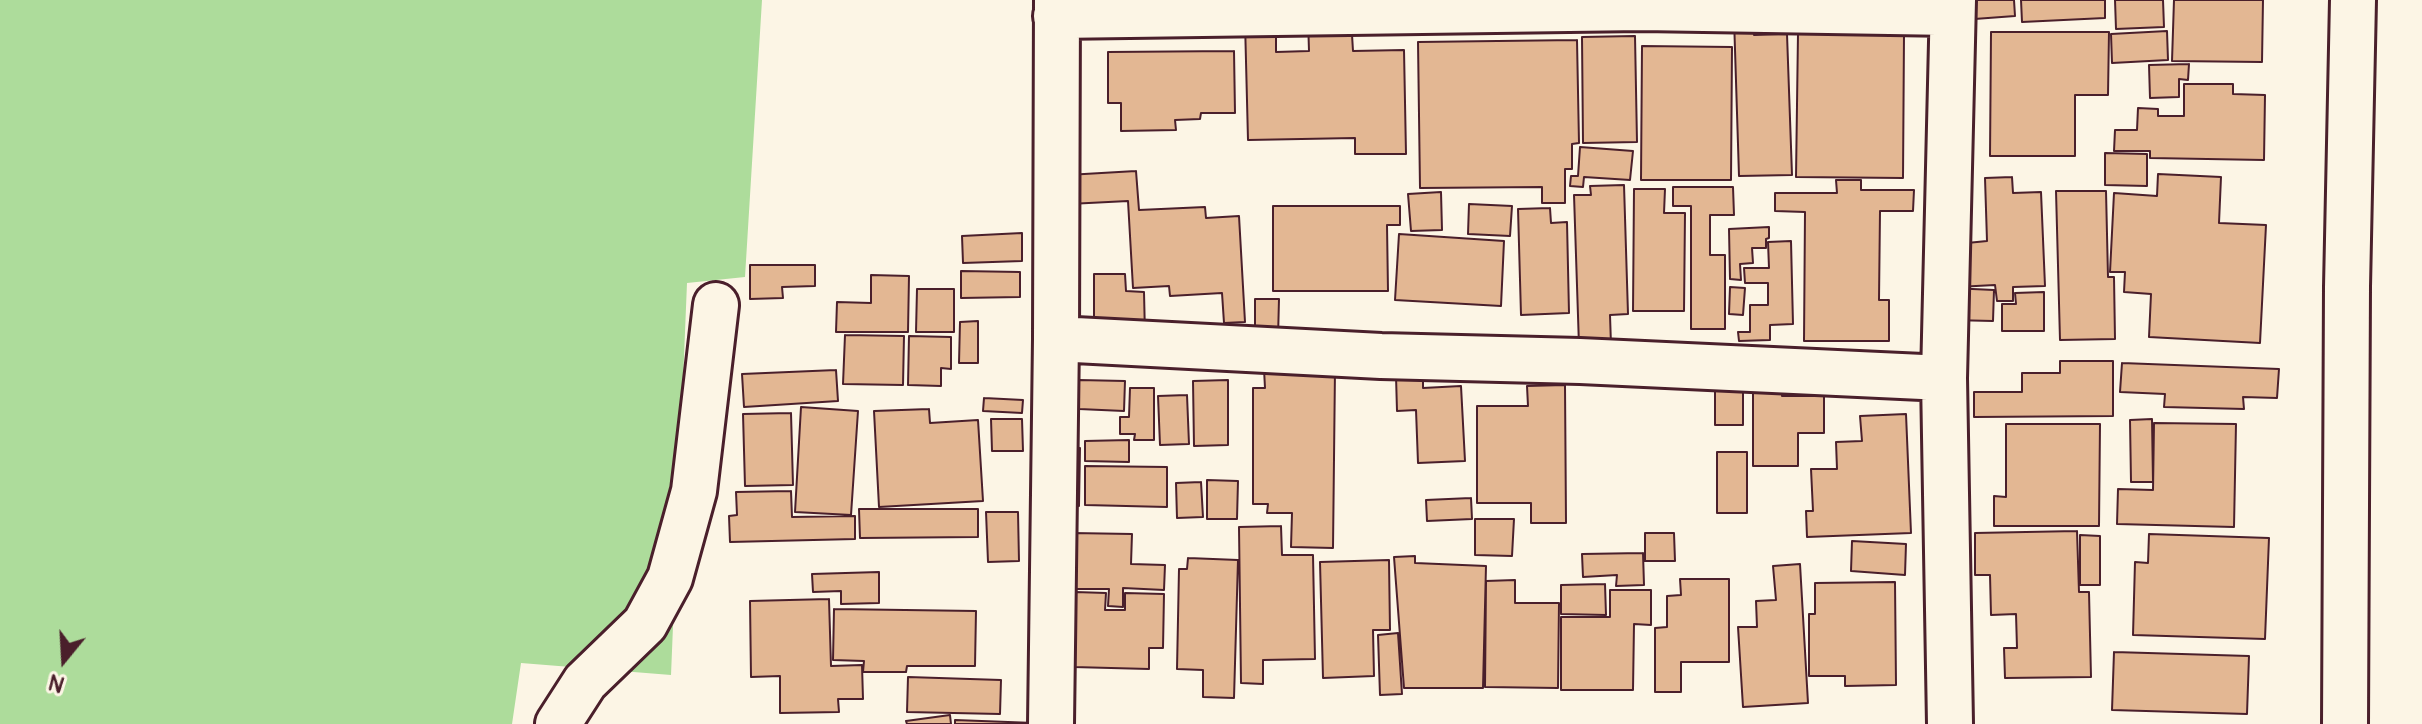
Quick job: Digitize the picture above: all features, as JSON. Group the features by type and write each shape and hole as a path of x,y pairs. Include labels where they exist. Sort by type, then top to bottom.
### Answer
{"street":[{"path":"2345,724 2347,302 2353,0"},
{"path":"1051,724 1057,8 1952,6 1944,378 1950,724"},
{"path":"558,724 585,682 645,624 670,578 694,491 716,305"},
{"path":"1056,339 1381,356 1580,361 1944,378"}],"green space":[{"path":"0,0 762,0 745,277 687,283 671,675 521,663 512,724 0,724"}],"building":[{"path":"1960,0 2014,0 2015,16 1961,20"},
{"path":"2021,0 2105,0 2105,18 2022,22"},
{"path":"2115,0 2163,0 2164,27 2116,29"},
{"path":"2174,0 2263,0 2262,62 2172,61"},
{"path":"1351,18 1353,51 1404,50 1406,154 1355,154 1355,138 1248,140 1245,22 1276,21 1276,52 1309,51 1308,19"},
{"path":"1734,18 1753,18 1754,35 1787,34 1792,175 1739,176"},
{"path":"2167,31 2168,60 2112,63 2111,34"},
{"path":"1991,32 2109,32 2108,95 2075,95 2075,156 1990,156"},
{"path":"1798,33 1904,34 1903,178 1796,177"},
{"path":"1635,36 1637,142 1583,143 1582,37"},
{"path":"1577,40 1579,143 1572,144 1572,169 1565,169 1565,203 1542,203 1542,187 1420,188 1418,42"},
{"path":"1642,46 1732,47 1731,180 1641,180"},
{"path":"1234,51 1235,113 1201,113 1200,119 1175,120 1176,130 1121,131 1121,103 1108,103 1108,52"},
{"path":"2189,64 2188,80 2179,79 2179,97 2150,98 2149,65"},
{"path":"2184,84 2233,84 2233,94 2265,95 2264,160 2150,158 2150,151 2114,151 2115,130 2137,130 2138,108 2158,109 2158,116 2184,116"},
{"path":"1580,147 1633,151 1630,180 1584,177 1583,187 1570,186 1571,176 1578,176"},
{"path":"2105,153 2147,154 2147,186 2105,185"},
{"path":"1136,171 1139,210 1205,207 1206,218 1239,216 1245,322 1224,323 1222,293 1170,296 1169,286 1133,288 1128,201 1069,204 1067,175"},
{"path":"2158,174 2221,177 2219,223 2266,225 2260,343 2149,337 2151,294 2124,292 2125,272 2110,272 2114,193 2157,196"},
{"path":"2012,177 2013,193 2041,192 2045,286 2013,287 2013,301 1997,301 1995,285 1957,287 1967,243 1987,241 1985,178"},
{"path":"1836,180 1861,180 1861,190 1914,190 1913,211 1880,211 1879,300 1889,300 1889,341 1804,341 1805,212 1775,211 1775,193 1837,193"},
{"path":"1624,185 1628,314 1610,315 1611,345 1579,346 1574,195 1591,195 1590,186"},
{"path":"1673,187 1733,187 1734,215 1710,215 1710,255 1725,255 1725,329 1691,329 1691,206 1673,206"},
{"path":"1634,189 1665,189 1664,213 1685,213 1684,311 1633,311"},
{"path":"2056,191 2106,191 2108,277 2114,277 2115,339 2060,340"},
{"path":"1441,192 1442,230 1411,231 1408,194"},
{"path":"1469,204 1512,206 1510,236 1468,234"},
{"path":"1273,206 1400,206 1400,225 1387,225 1388,291 1273,291"},
{"path":"1550,208 1551,223 1567,222 1569,313 1521,315 1518,209"},
{"path":"1769,227 1766,248 1752,248 1753,263 1740,264 1741,280 1730,279 1729,229"},
{"path":"1022,233 1022,261 963,263 962,236"},
{"path":"1399,234 1504,241 1501,306 1395,300"},
{"path":"1791,241 1793,324 1770,325 1770,340 1739,341 1738,332 1750,332 1750,305 1768,305 1768,283 1745,283 1744,268 1769,268 1768,242"},
{"path":"750,265 815,265 815,286 782,287 783,298 750,299"},
{"path":"961,271 1020,272 1020,297 961,298"},
{"path":"1094,274 1125,274 1126,291 1144,292 1145,335 1094,335"},
{"path":"871,275 909,276 908,332 836,332 837,302 871,303"},
{"path":"1730,287 1745,288 1743,315 1729,314"},
{"path":"1951,288 1994,290 1993,321 1951,320"},
{"path":"917,289 954,289 954,332 916,332"},
{"path":"2044,292 2044,331 2002,331 2002,304 2016,304 2015,293"},
{"path":"1255,299 1279,299 1278,338 1255,337"},
{"path":"978,321 978,363 959,363 960,322"},
{"path":"845,335 904,336 903,385 843,384"},
{"path":"909,336 951,337 951,369 941,368 941,386 908,385"},
{"path":"2060,361 2113,361 2113,416 1974,417 1974,392 2022,392 2022,373 2060,373"},
{"path":"2122,363 2279,369 2277,398 2243,397 2244,409 2164,407 2165,394 2120,392"},
{"path":"1264,369 1335,369 1333,548 1291,547 1292,513 1267,513 1268,504 1253,504 1253,388 1265,388"},
{"path":"836,370 838,401 744,407 742,374"},
{"path":"1423,375 1423,388 1461,386 1465,461 1418,463 1416,410 1397,411 1396,376"},
{"path":"1715,376 1743,376 1743,425 1715,425"},
{"path":"1079,380 1125,381 1124,411 1079,409"},
{"path":"1228,380 1228,445 1194,446 1193,381"},
{"path":"1753,381 1782,381 1782,396 1824,396 1824,433 1798,433 1798,466 1753,466"},
{"path":"1565,385 1566,523 1531,523 1531,503 1477,503 1477,406 1528,406 1527,386"},
{"path":"1130,388 1154,388 1154,440 1134,440 1135,434 1120,434 1120,417 1129,417"},
{"path":"1187,395 1189,444 1160,445 1158,396"},
{"path":"984,398 1023,400 1022,413 983,411"},
{"path":"801,407 858,411 851,515 795,512"},
{"path":"929,409 930,423 978,420 983,501 879,507 874,411"},
{"path":"791,413 793,485 745,486 743,414"},
{"path":"1906,414 1911,533 1807,537 1806,511 1813,511 1811,469 1837,469 1836,442 1862,441 1860,416"},
{"path":"991,419 1022,419 1023,451 992,451"},
{"path":"2152,419 2153,482 2131,482 2130,420"},
{"path":"2154,423 2236,424 2234,527 2117,524 2118,489 2153,490"},
{"path":"2006,424 2100,424 2099,526 1994,526 1994,496 2006,497"},
{"path":"1129,440 1129,462 1085,461 1085,441"},
{"path":"1060,447 1080,448 1079,506 1059,506"},
{"path":"1717,452 1747,452 1747,513 1717,513"},
{"path":"1085,466 1167,467 1167,507 1085,505"},
{"path":"1207,480 1238,481 1237,519 1207,519"},
{"path":"1201,482 1203,517 1177,518 1176,483"},
{"path":"791,491 792,517 855,516 855,539 730,542 729,516 737,515 736,492"},
{"path":"1471,498 1472,519 1427,521 1426,500"},
{"path":"859,509 978,509 978,537 860,538"},
{"path":"986,512 1018,512 1019,561 988,562"},
{"path":"1475,519 1514,519 1512,556 1475,555"},
{"path":"1281,526 1282,555 1313,555 1315,659 1263,660 1263,684 1241,683 1239,527"},
{"path":"2077,531 2079,592 2089,592 2091,677 2005,678 2004,648 2017,648 2016,614 1991,615 1990,575 1975,575 1975,533"},
{"path":"1072,533 1132,534 1131,564 1165,565 1164,590 1123,588 1123,607 1108,606 1109,589 1071,589"},
{"path":"1645,533 1674,533 1675,561 1645,561"},
{"path":"2149,534 2269,538 2265,639 2133,635 2135,562 2148,563"},
{"path":"2080,535 2100,536 2100,585 2080,585"},
{"path":"1852,541 1906,544 1905,575 1851,571"},
{"path":"1643,553 1644,585 1616,586 1617,575 1583,577 1582,554"},
{"path":"1415,556 1415,563 1486,566 1483,688 1404,688 1394,557"},
{"path":"1188,558 1238,560 1234,698 1203,697 1203,670 1177,669 1179,569 1187,569"},
{"path":"1389,560 1390,630 1373,630 1374,676 1323,678 1320,562"},
{"path":"1800,564 1808,703 1743,707 1738,627 1757,627 1756,601 1776,600 1773,566"},
{"path":"879,572 879,603 841,604 841,591 813,592 812,574"},
{"path":"1680,579 1729,579 1729,662 1681,662 1681,692 1655,692 1655,628 1667,627 1667,596 1681,595"},
{"path":"1515,580 1515,603 1559,603 1558,688 1485,687 1486,581"},
{"path":"1895,582 1896,685 1845,686 1845,676 1809,676 1809,614 1815,614 1815,583"},
{"path":"1605,584 1606,615 1561,614 1561,585"},
{"path":"1610,590 1651,590 1651,625 1634,624 1633,690 1561,690 1561,617 1610,617"},
{"path":"1075,592 1106,593 1105,610 1125,610 1125,593 1164,594 1163,648 1149,648 1149,669 1073,667"},
{"path":"829,599 831,666 862,665 863,699 838,699 839,712 780,713 780,676 751,677 750,601"},
{"path":"834,609 976,611 975,666 907,666 906,672 863,672 864,661 833,660"},
{"path":"1398,633 1402,694 1380,695 1378,635"},
{"path":"2114,652 2249,656 2247,714 2112,710"},
{"path":"908,677 1001,680 1000,714 907,712"},
{"path":"950,715 951,724 907,724 906,721"},
{"path":"955,720 1061,724 955,724"}]}
